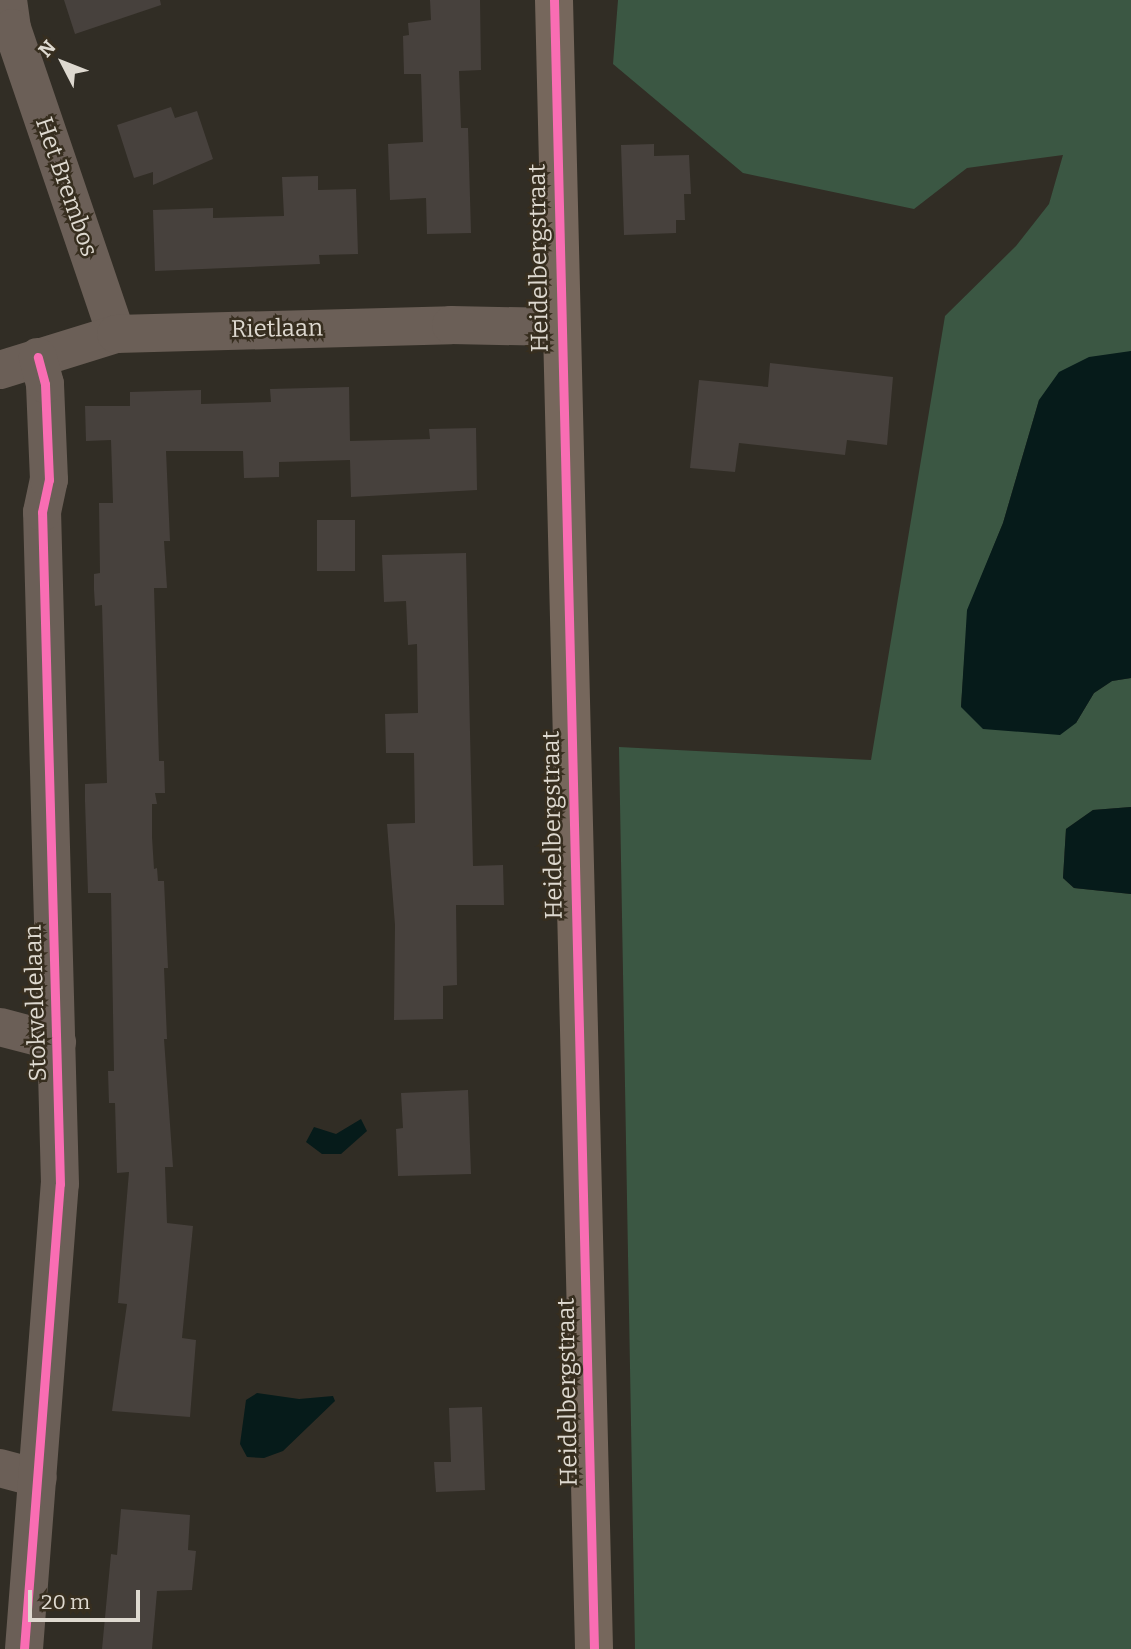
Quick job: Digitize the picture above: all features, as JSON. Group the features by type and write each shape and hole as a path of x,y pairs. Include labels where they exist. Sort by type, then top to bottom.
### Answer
{"main road":[{"name":"Heidelbergstraat","path":"554,0 559,327 594,1649"}],"street":[{"name":"Het Brembos","path":"8,0 12,28 116,334"},
{"name":"Rietlaan","path":"0,370 116,334 451,325 559,327"},
{"name":"Stokveldelaan","path":"24,1649 60,1184 41,512 48,466 46,384 38,357"},
{"path":"0,1027 57,1042"},
{"path":"0,1468 38,1478"}],"green space":[{"path":"618,0 1131,0 1131,351 1039,400 1003,523 968,610 961,706 1076,723 1094,693 1112,681 1131,678 1131,807 1093,810 1066,829 1063,878 1074,888 1131,894 1131,1649 635,1649 619,747 871,760 945,316 1016,246 1049,204 1063,155 967,168 914,209 743,173 613,64"}],"water":[{"path":"1131,351 1131,678 1112,681 1094,693 1076,723 1060,735 983,729 961,707 967,610 1003,523 1039,400 1059,372 1089,357"},
{"path":"1131,807 1131,894 1074,888 1063,878 1066,829 1093,810"},
{"path":"361,1119 367,1131 341,1154 322,1154 306,1142 314,1127 336,1134"},
{"path":"257,1393 299,1399 333,1396 335,1401 283,1451 264,1458 247,1457 240,1444 246,1400"}],"building":[{"path":"64,0 160,0 161,5 75,34"},
{"path":"430,0 480,0 481,70 459,71 461,128 468,128 471,233 427,234 426,198 390,200 388,144 423,142 421,74 404,74 403,36 409,35 408,23 431,20"},
{"path":"171,107 175,118 197,111 213,159 153,185 153,172 134,178 117,125"},
{"path":"654,144 654,156 689,155 691,194 684,194 685,220 676,220 676,233 624,235 621,145"},
{"path":"318,176 318,190 356,189 358,254 319,255 320,264 155,271 153,210 213,208 213,218 284,216 282,177"},
{"path":"770,363 893,377 887,445 847,440 845,455 739,443 735,472 690,468 699,380 768,387"},
{"path":"349,387 350,441 430,439 429,429 476,428 477,490 351,497 350,460 279,462 279,477 244,478 243,451 166,451 170,541 164,541 167,588 154,588 159,761 164,761 165,793 155,793 157,804 152,804 152,837 154,869 157,868 158,881 164,881 168,968 164,968 167,1039 164,1039 173,1167 165,1167 167,1223 193,1226 182,1338 196,1340 190,1417 112,1411 127,1304 118,1303 129,1172 117,1173 115,1103 109,1103 108,1071 114,1071 111,893 88,893 85,784 107,783 102,605 95,606 94,574 100,573 99,503 113,503 111,440 86,441 85,406 130,406 130,392 201,390 201,404 271,402 270,389"},
{"path":"317,520 355,520 355,571 317,571"},
{"path":"466,553 473,866 503,865 504,905 456,905 457,985 443,986 443,1019 394,1020 395,925 387,824 415,823 414,753 386,753 385,714 418,713 417,644 408,645 406,601 384,602 382,555"},
{"path":"468,1090 471,1174 398,1176 396,1129 403,1128 401,1093"},
{"path":"482,1407 485,1490 436,1492 434,1462 451,1462 449,1408"},
{"path":"121,1509 190,1515 188,1550 196,1551 192,1590 157,1591 152,1649 102,1649 111,1554 117,1555"}],"cycle path":[{"path":"554,0 594,1649"},
{"path":"24,1649 60,1184 42,512 49,480 45,384 38,357"}]}
